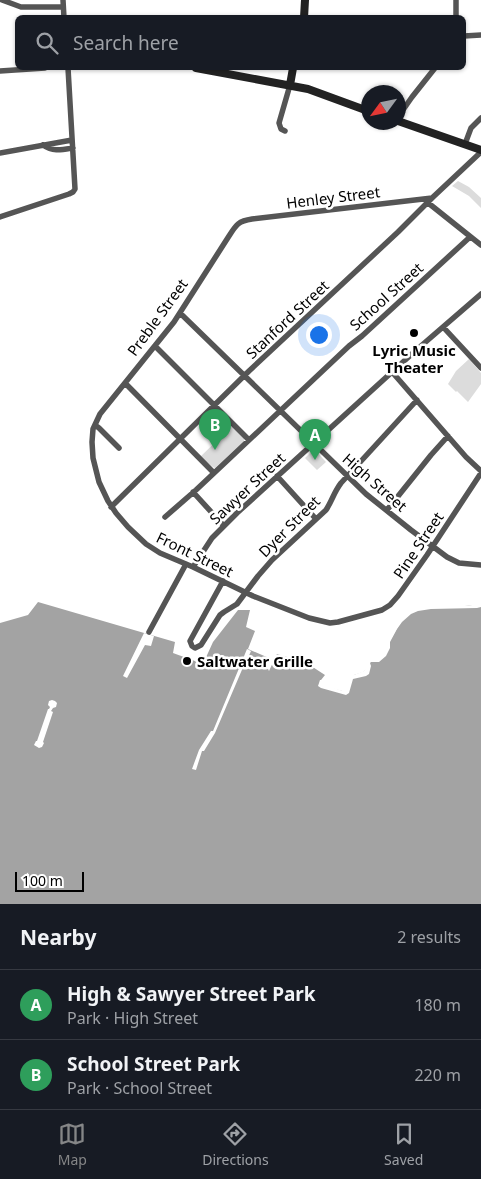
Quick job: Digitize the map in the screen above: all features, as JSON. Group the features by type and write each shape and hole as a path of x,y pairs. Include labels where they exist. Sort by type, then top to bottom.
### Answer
{"main road":[{"path":"304,15 306,0"},
{"path":"290,85 293,70"},
{"path":"228,71 308,90 361,109"},
{"path":"406,125 481,151"}],"street":[{"path":"2,0 21,7 63,7"},
{"path":"63,0 64,15"},
{"path":"456,0 456,15"},
{"path":"466,36 481,35"},
{"path":"0,71 15,70"},
{"path":"0,218 69,194 75,189 68,70"},
{"path":"406,106 433,70"},
{"path":"285,131 281,129 279,123 290,85"},
{"path":"464,144 471,128 481,118"},
{"path":"0,153 72,140"},
{"path":"43,146 56,150 73,148"},
{"name":"Stanford Street","path":"111,507 245,375 398,232 481,151"},
{"path":"430,200 481,245"},
{"name":"Henley Street","path":"239,223 243,220 430,200"},
{"name":"Preble Street","path":"95,425 103,410 180,313 239,223"},
{"name":"School Street","path":"164,516 214,473 349,346 470,237"},
{"name":"Sawyer Street","path":"193,567 212,538 224,526 414,352 481,294"},
{"name":"High Street","path":"180,313 366,494 447,557 459,563 481,565"},
{"path":"444,328 481,368"},
{"path":"155,346 249,440"},
{"path":"393,372 481,472"},
{"path":"125,383 214,473"},
{"name":"Dyer Street","path":"223,581 190,641 195,648 201,645 220,615 237,604 272,560 329,506 334,493 347,476 417,400"},
{"path":"95,425 119,448"},
{"name":"Front Street","path":"95,425 92,442 99,482 111,507 124,523 146,544 160,553 245,593 309,618 330,623 362,615"},
{"path":"387,510 448,436"},
{"name":"Pine Street","path":"362,615 382,610 398,596 481,472"},
{"path":"277,476 316,519"},
{"path":"193,492 224,526"},
{"path":"149,632 186,564"}],"shaded area":[{"path":"458,181 469,187 481,198 481,208 469,196 452,186"},
{"path":"469,359 481,373 481,384 468,402 448,384 456,371"},
{"path":"232,426 244,438 244,441 215,468 200,457"},
{"path":"314,449 326,462 317,470 305,458"},
{"path":"38,602 175,642 173,653 203,664 213,642 238,610 250,610 246,627 255,631 248,649 269,658 267,667 269,671 277,654 305,662 325,675 320,685 346,692 354,675 363,672 367,669 367,664 381,656 403,618 416,609 481,605 481,904 0,904 0,623 28,615"}],"pier":[{"path":"481,603 481,607 477,608 431,609 411,614 397,629 390,642 390,648 386,656 379,662 370,663 369,674 353,679 349,693 346,695 318,686 320,680 322,680 322,684 345,690 351,676 364,671 366,663 370,658 380,655 402,616 412,609 437,605 468,606"},
{"path":"144,633 154,636 151,646 145,645 127,678 123,676"},
{"path":"247,649 251,651 215,733 204,751 202,751 196,770 192,769 199,750 211,731 213,731"},
{"path":"52,700 57,703 56,707 51,711 53,712 44,743 39,748 34,745 50,707 48,705 49,701"}],"place":[{"name":"Lyric Music Theater","path":"414,333"},
{"name":"School Street Park","path":"215,450"},
{"name":"High & Sawyer Street Park","path":"315,460"},
{"name":"Saltwater Grille","path":"187,661"}]}
